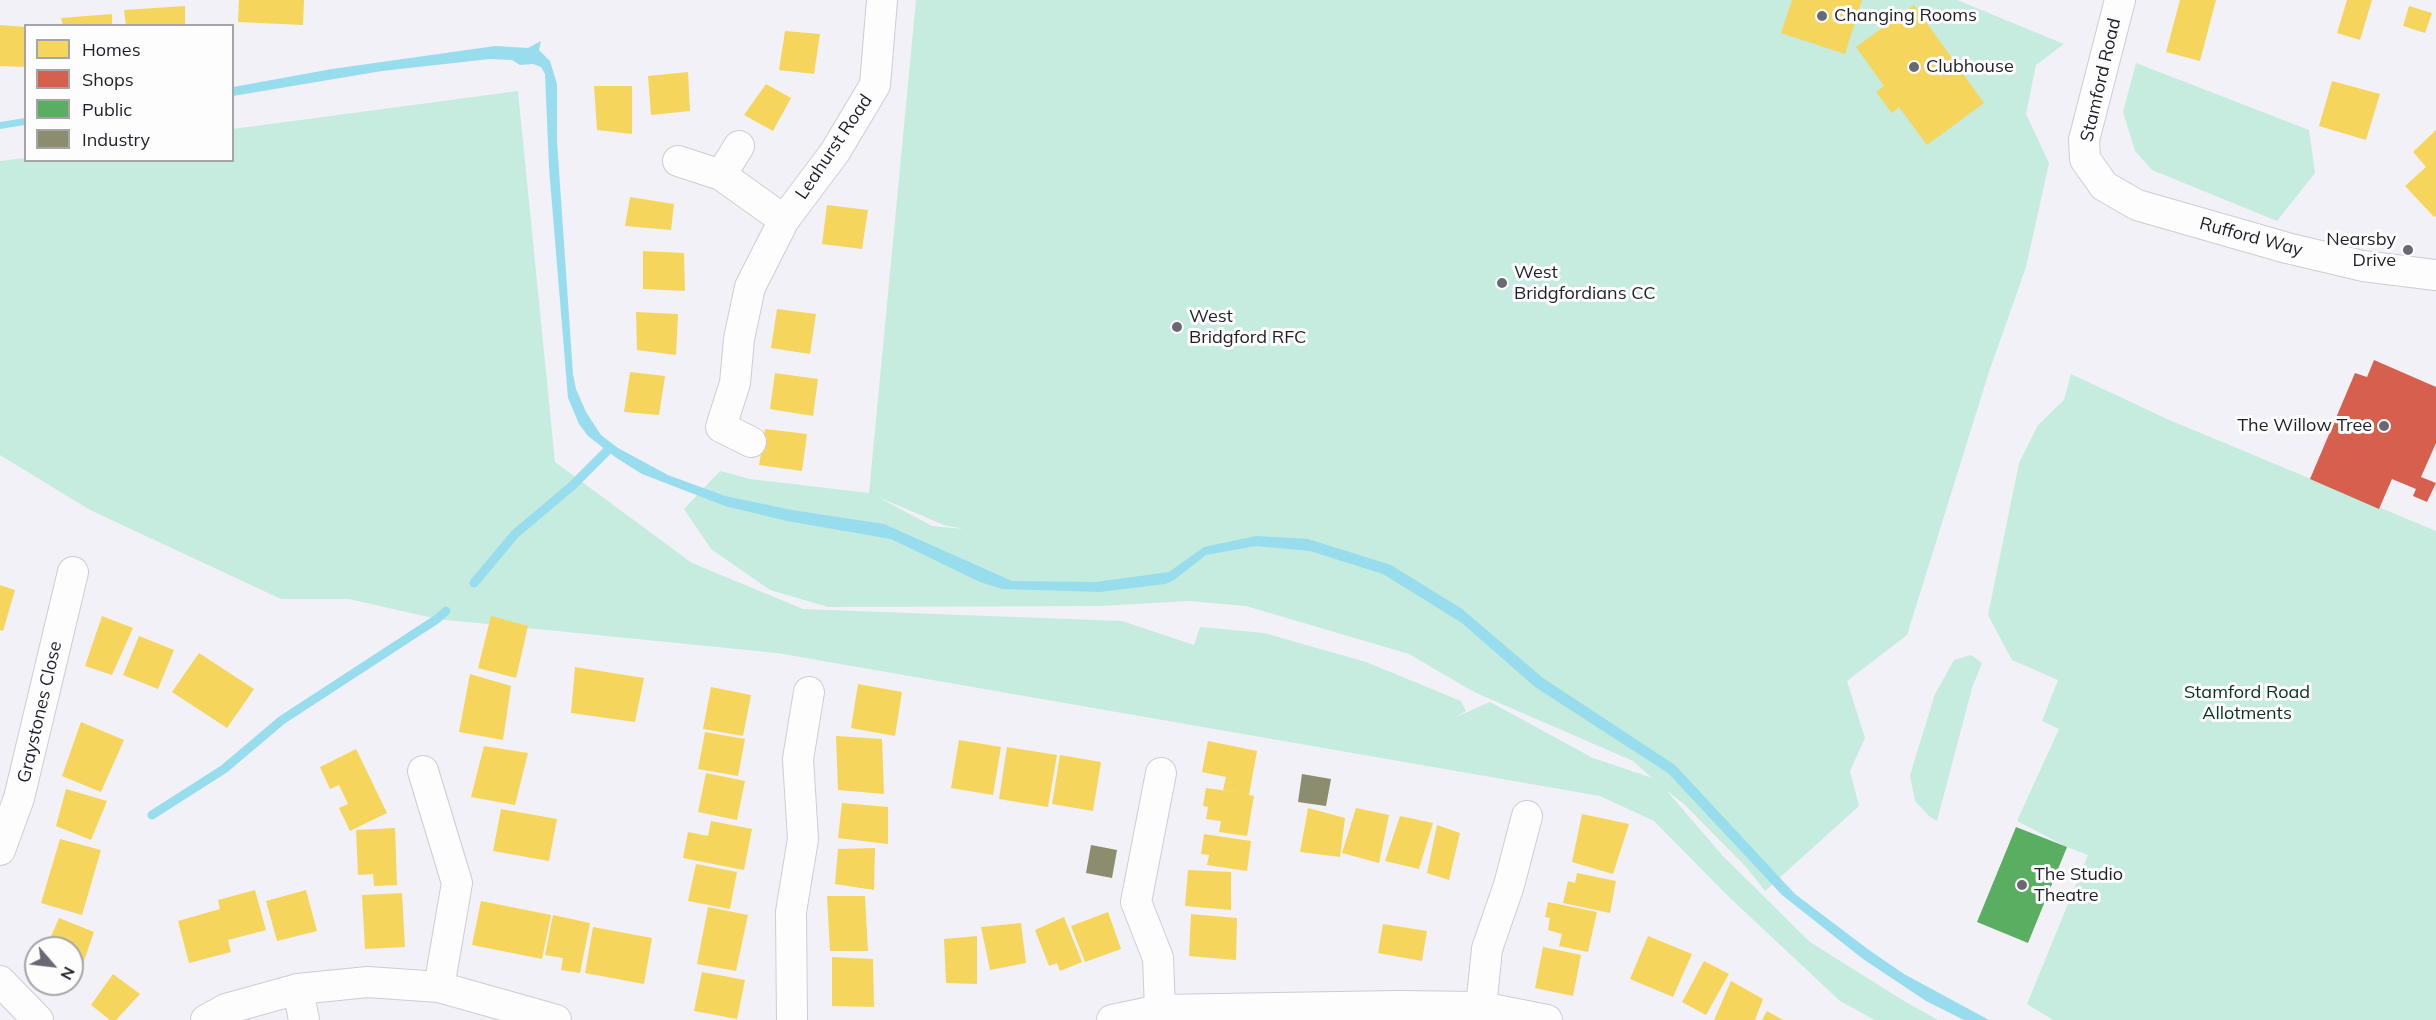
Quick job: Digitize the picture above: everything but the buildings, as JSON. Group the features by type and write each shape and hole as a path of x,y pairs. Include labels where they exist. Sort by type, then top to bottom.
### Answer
{"street":[{"name":"Leahurst Road","path":"750,442 721,427 735,383 739,339 750,287 784,220 835,152 875,85 882,0"},
{"name":"Stamford Road","path":"2085,159 2084,140 2120,0"},
{"path":"721,175 739,146"},
{"name":"Rufford Way","path":"2085,159 2104,186 2136,205 2320,256 2363,266 2419,275 2436,275"},
{"path":"678,161 721,175 784,220"},
{"name":"Graystones Close","path":"0,850 19,798 73,572"},
{"path":"792,1020 791,912 803,839 798,759 809,692"},
{"path":"423,771 457,883 439,987"},
{"path":"1160,1011 1158,957 1136,902 1161,773"},
{"path":"1481,1006 1487,949 1509,885 1527,816"},
{"path":"0,981 38,1020"},
{"path":"206,1020 226,1009 298,989 368,982 439,987 556,1020"},
{"path":"298,989 304,1020"},
{"path":"1113,1020 1160,1011 1257,1007 1481,1006 1546,1020"}],"green space":[{"path":"916,0 1957,0 2064,44 2036,65 2026,114 2049,163 2026,267 1988,375 1907,635 1847,681 1865,738 1850,771 1859,806 1765,891 1747,868 1684,804 1666,790 1723,856 1810,942 1938,1020 1875,1020 1840,1001 1729,897 1654,821 1600,796 777,653 437,619 349,599 281,599 90,510 0,455 0,161 24,158 24,162 234,162 234,129 518,91 555,462 692,563 803,609 1122,621 1194,645 1200,627 1264,633 1366,662 1461,701 1466,711 1456,717 1490,702 1593,758 1652,778 1633,761 1474,692 1409,654 1246,606 1189,601 1099,606 828,607 770,590 711,549 684,509 720,471 750,479 869,493","holes":["878,497 944,525 964,529 932,526"]},
{"path":"2136,63 2309,130 2315,173 2277,221 2152,170 2135,151 2123,112"},
{"name":"Stamford Road Allotments","path":"2071,374 2167,419 2436,531 2436,1020 2053,1020 2027,1004 2088,855 2067,847 2017,821 2059,729 2042,721 2058,680 2012,660 1988,615 2019,463 2038,425 2064,400"},
{"path":"1971,655 1982,663 1972,688 1937,821 1915,801 1910,775 1935,694 1954,660"}],"water":[{"path":"541,41 539,50 550,61 557,84 557,141 573,374 576,389 586,412 601,435 618,448 668,475 725,496 792,510 884,524 1012,581 1096,582 1169,572 1204,547 1256,536 1308,539 1391,565 1462,609 1543,678 1675,765 1795,894 1904,974 1989,1020 1964,1020 1926,1001 1863,959 1782,895 1668,773 1535,687 1462,623 1383,574 1310,551 1256,546 1206,555 1174,580 1165,584 1100,592 1002,589 980,582 891,539 787,521 725,506 642,474 615,457 588,436 579,424 568,398 549,168 545,74 541,67 533,64 520,65 512,60 490,59 382,71 234,96 234,87 332,69 495,46 528,48"},
{"path":"24,118 24,125 0,129 0,122"}],"waterway":[{"path":"474,583 515,534 572,486 607,451"},
{"path":"152,815 224,769 282,720 446,611"}],"place":[{"name":"Changing Rooms","path":"1822,16"},
{"name":"Clubhouse","path":"1914,67"},
{"name":"Nearsby Drive","path":"2408,250"},
{"name":"West Bridgfordians CC","path":"1502,283"},
{"name":"West Bridgford RFC","path":"1177,327"},
{"name":"The Willow Tree","path":"2384,426"},
{"name":"The Studio Theatre","path":"2022,885"}]}
